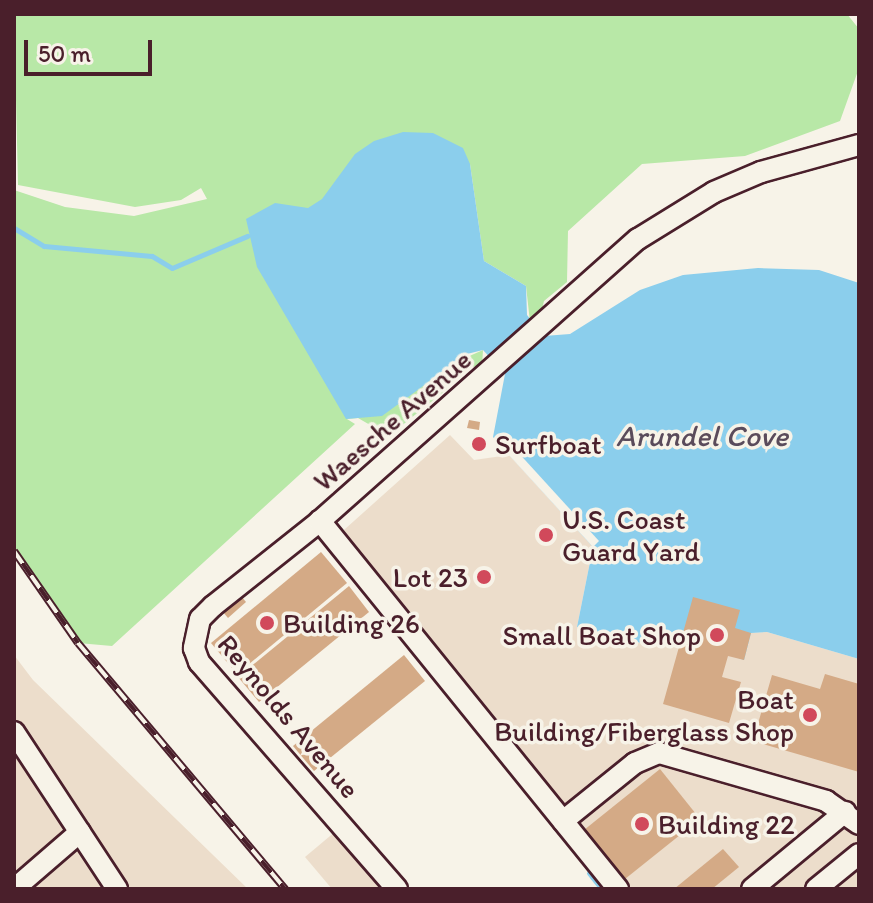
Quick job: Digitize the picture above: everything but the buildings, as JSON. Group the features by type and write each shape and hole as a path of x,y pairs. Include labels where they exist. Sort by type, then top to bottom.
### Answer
{"street":[{"name":"Waesche Avenue","path":"618,889 320,521 638,239 701,199 761,172 859,145"},
{"name":"Reynolds Avenue","path":"320,521 200,619 194,648 199,662 397,889"},
{"path":"14,732 117,889"},
{"path":"563,821 635,763 659,753 826,801 852,818 752,889"},
{"path":"14,889 80,832"},
{"path":"816,889 859,854"}],"shaded area":[{"path":"450,435 474,460 509,455 593,547 577,627 648,645 653,629 744,659 751,633 767,632 859,659 859,889 618,889 335,538"},
{"path":"14,655 33,680 248,889 14,889"},
{"path":"336,831 384,889 332,889 305,857"}],"green space":[{"path":"14,14 847,14 859,29 859,68 840,121 745,156 642,164 568,231 567,282 544,301 541,313 530,322 526,286 484,261 470,164 456,362 483,350 482,366 469,367 459,378 442,375 439,379 447,389 400,427 377,429 358,418 347,419 355,424 112,646 78,643 14,551 14,190 65,207 134,216 207,199 201,188 181,200 135,207 18,185"}],"water":[{"name":"Arundel Cove","path":"403,132 433,133 463,148 470,164 484,261 526,286 527,315 544,336 570,334 640,290 683,275 758,268 819,270 859,283 859,659 767,632 751,633 744,660 654,629 649,645 577,627 593,547 493,437 505,374 483,350 467,354 382,416 346,419 257,267 246,219 275,203 308,208 322,199 355,154 374,141"}],"pier":[{"path":"515,449 599,541 593,547 509,455"}],"waterway":[{"path":"14,228 44,246 152,256 172,268 247,236"},
{"path":"589,873 602,889"}],"railway":[{"path":"14,551 78,643 285,889"}],"place":[{"name":"Surfboat","path":"479,444"},
{"name":"U.S. Coast Guard Yard","path":"546,535"},
{"name":"Lot 23","path":"484,577"},
{"name":"Building 26","path":"267,623"},
{"name":"Small Boat Shop","path":"717,635"},
{"name":"Boat Building/Fiberglass Shop","path":"810,715"},
{"name":"Building 22","path":"642,824"}]}
